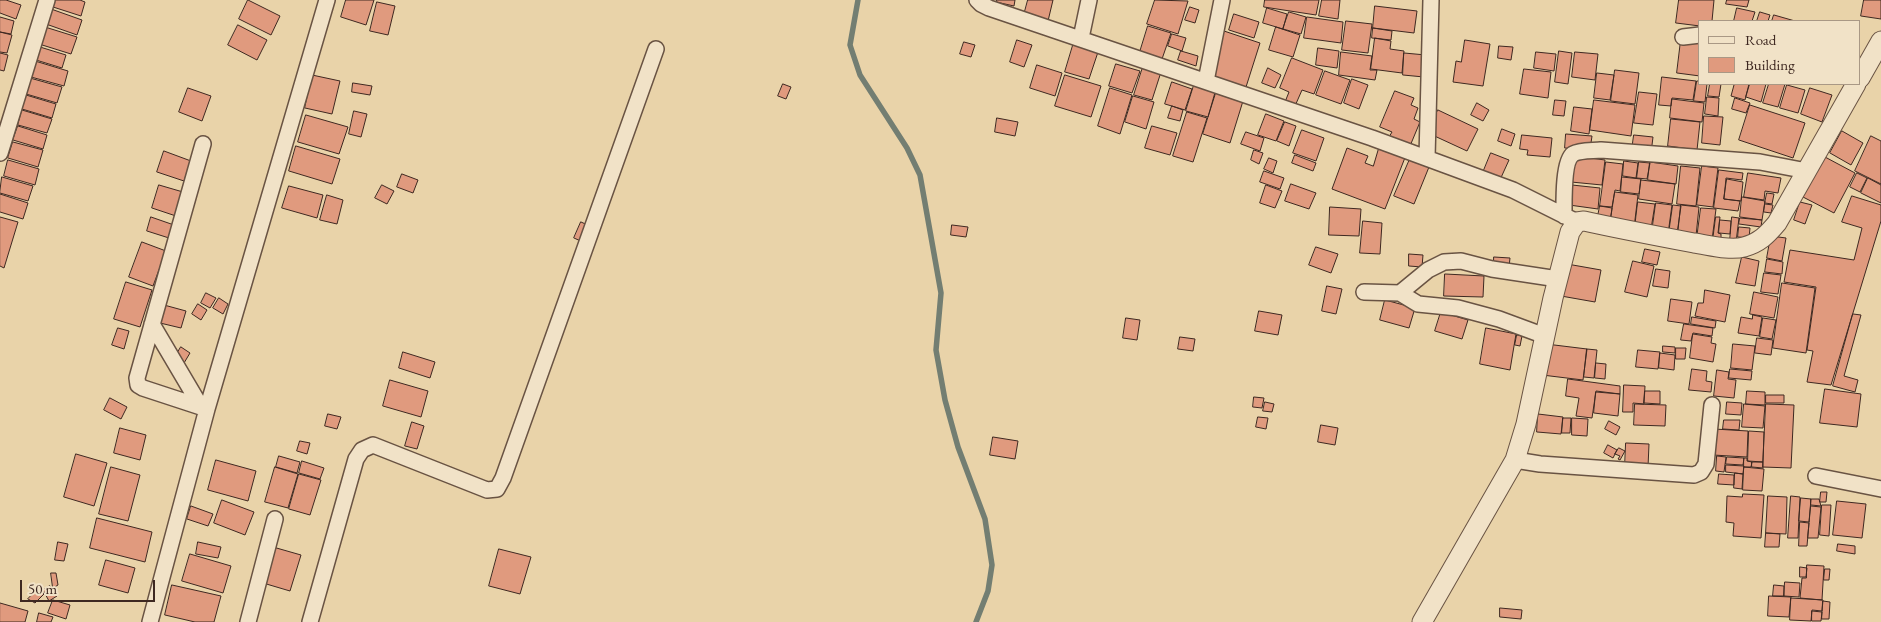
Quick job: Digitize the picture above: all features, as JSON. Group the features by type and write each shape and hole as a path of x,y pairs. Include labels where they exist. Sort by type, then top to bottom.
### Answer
{"street":[{"path":"0,153 47,0"},
{"path":"150,622 204,408 327,0"},
{"path":"977,0 988,8 1427,158 1513,190 1570,219 1709,245 1741,248 1755,244 1765,238 1777,223 1855,85"},
{"path":"1080,38 1089,0"},
{"path":"1206,81 1222,0"},
{"path":"1427,158 1431,0"},
{"path":"1683,37 1698,35"},
{"path":"1861,76 1881,41"},
{"path":"310,622 356,459 362,450 373,445 487,490 497,489 503,478 656,49"},
{"path":"203,144 137,378 138,385 143,388 204,408"},
{"path":"1422,622 1515,460 1526,424 1570,232 1566,167 1570,157 1574,153 1601,150 1760,162 1807,171"},
{"path":"1400,293 1428,270 1444,262 1461,261 1492,269 1558,279"},
{"path":"1364,292 1400,293 1418,304 1458,308 1499,319 1545,336"},
{"path":"152,324 204,408"},
{"path":"1515,460 1540,464 1694,474 1701,472 1706,464 1712,405"},
{"path":"1816,476 1881,489"},
{"path":"248,622 275,519"}],"building":[{"path":"0,0 21,5 16,19 0,13"},
{"path":"52,0 80,0 85,2 81,16 50,6"},
{"path":"248,0 280,16 271,35 239,19"},
{"path":"346,0 374,0 366,25 341,17"},
{"path":"997,0 1015,0 1014,6 996,2"},
{"path":"1028,0 1053,0 1048,21 1024,15"},
{"path":"1155,0 1188,1 1178,34 1147,24"},
{"path":"1265,0 1319,0 1316,15 1264,7"},
{"path":"1322,0 1340,0 1338,19 1319,16"},
{"path":"1679,0 1714,0 1712,20 1698,20 1698,26 1676,23"},
{"path":"1727,0 1749,0 1747,7 1726,4"},
{"path":"1864,0 1881,0 1881,19 1861,16"},
{"path":"377,2 395,6 388,35 370,31"},
{"path":"1375,6 1417,11 1414,33 1373,28"},
{"path":"1190,7 1199,10 1195,23 1185,20"},
{"path":"1267,8 1287,14 1283,29 1263,23"},
{"path":"1737,8 1755,12 1752,20 1734,20"},
{"path":"51,9 82,20 77,35 46,24"},
{"path":"1289,12 1306,17 1301,34 1283,29"},
{"path":"1760,12 1770,15 1768,20 1757,20"},
{"path":"1234,14 1259,22 1254,38 1229,30"},
{"path":"1774,15 1792,20 1772,20"},
{"path":"0,17 14,21 11,34 0,32"},
{"path":"1307,17 1343,22 1341,43 1304,38"},
{"path":"1346,21 1372,24 1368,53 1342,50"},
{"path":"238,25 267,40 257,60 228,45"},
{"path":"1148,26 1171,33 1162,59 1140,52"},
{"path":"45,27 77,37 71,54 39,44"},
{"path":"1276,27 1300,35 1293,57 1269,50"},
{"path":"1373,28 1392,31 1391,40 1372,38"},
{"path":"1224,31 1260,43 1246,87 1210,75"},
{"path":"0,32 12,35 7,53 0,52"},
{"path":"1172,34 1186,38 1182,51 1168,46"},
{"path":"1375,38 1391,41 1390,49 1404,51 1402,73 1371,69"},
{"path":"1017,40 1032,45 1024,67 1010,62"},
{"path":"1465,40 1490,44 1483,86 1453,82 1456,61 1461,62"},
{"path":"1681,40 1698,43 1698,76 1677,73"},
{"path":"964,42 975,45 971,57 960,54"},
{"path":"1074,42 1099,49 1089,79 1065,72"},
{"path":"1499,46 1513,47 1511,60 1498,58"},
{"path":"40,47 66,55 62,68 36,60"},
{"path":"1318,48 1339,51 1337,68 1316,65"},
{"path":"1181,51 1198,56 1196,66 1178,60"},
{"path":"1559,51 1572,53 1568,84 1555,82"},
{"path":"1341,52 1372,56 1370,70 1377,70 1375,80 1339,75"},
{"path":"1536,52 1556,54 1554,71 1534,68"},
{"path":"1575,52 1598,54 1595,80 1572,77"},
{"path":"0,53 8,55 4,71 0,70"},
{"path":"1404,53 1426,55 1424,77 1403,75"},
{"path":"1292,58 1323,70 1314,94 1302,90 1295,106 1285,102 1289,92 1280,88"},
{"path":"35,61 68,71 64,86 31,77"},
{"path":"1116,64 1140,71 1132,93 1109,86"},
{"path":"1037,65 1062,73 1055,96 1030,88"},
{"path":"1143,67 1161,72 1152,100 1134,95"},
{"path":"1268,68 1281,75 1275,88 1262,83"},
{"path":"1524,69 1551,72 1548,98 1520,94"},
{"path":"1615,70 1639,73 1635,104 1611,101"},
{"path":"1325,71 1350,80 1341,104 1316,95"},
{"path":"1597,73 1614,75 1610,100 1594,98"},
{"path":"312,75 340,81 332,114 305,108"},
{"path":"1065,75 1101,86 1091,117 1055,106"},
{"path":"1662,77 1696,81 1693,100 1672,98 1671,106 1659,105"},
{"path":"30,78 62,87 57,103 26,94"},
{"path":"1352,79 1368,85 1359,109 1344,103"},
{"path":"1697,81 1698,85 1707,85 1705,102 1694,101"},
{"path":"1172,82 1192,89 1185,110 1165,104"},
{"path":"1195,82 1216,89 1208,117 1186,111"},
{"path":"353,83 372,86 370,95 352,92"},
{"path":"783,84 791,87 786,99 778,96"},
{"path":"1710,85 1721,85 1719,97 1708,96"},
{"path":"1734,85 1749,85 1745,100 1731,96"},
{"path":"1750,85 1766,85 1761,102 1746,97"},
{"path":"1769,85 1785,85 1778,107 1763,103"},
{"path":"1787,85 1805,90 1798,113 1780,108"},
{"path":"188,88 211,96 202,121 179,112"},
{"path":"1110,88 1132,95 1120,134 1098,126"},
{"path":"1810,88 1832,95 1822,122 1801,114"},
{"path":"1395,91 1414,98 1411,105 1418,108 1414,119 1420,122 1410,146 1389,137 1392,132 1380,127"},
{"path":"1639,92 1657,94 1653,125 1634,123"},
{"path":"1216,93 1243,101 1230,143 1203,134"},
{"path":"26,95 56,104 52,118 22,109"},
{"path":"1133,96 1154,102 1146,129 1125,122"},
{"path":"1707,97 1719,98 1718,116 1705,114"},
{"path":"1735,98 1750,103 1746,113 1732,109"},
{"path":"1672,99 1704,103 1702,122 1670,118"},
{"path":"1555,100 1566,101 1564,116 1553,115"},
{"path":"1594,100 1635,105 1631,136 1590,130"},
{"path":"1477,103 1489,110 1483,121 1471,115"},
{"path":"1750,105 1805,123 1793,158 1739,140"},
{"path":"1172,106 1183,110 1180,121 1168,118"},
{"path":"1574,107 1592,109 1589,134 1571,131"},
{"path":"22,110 52,119 47,133 18,125"},
{"path":"1438,110 1478,129 1467,151 1428,133"},
{"path":"354,111 367,114 361,137 349,134"},
{"path":"1187,112 1207,118 1193,162 1173,156"},
{"path":"1266,114 1284,121 1276,141 1258,135"},
{"path":"306,115 348,127 339,154 298,142"},
{"path":"1704,116 1723,117 1720,145 1702,143"},
{"path":"997,118 1018,122 1015,136 995,132"},
{"path":"1671,119 1700,122 1697,150 1668,146"},
{"path":"1285,122 1296,126 1289,146 1277,141"},
{"path":"18,126 47,135 43,149 13,140"},
{"path":"1152,126 1177,133 1170,155 1145,148"},
{"path":"1502,129 1515,134 1511,146 1498,141"},
{"path":"1302,130 1324,138 1316,161 1293,153"},
{"path":"1842,131 1863,143 1851,165 1830,153"},
{"path":"1246,132 1264,138 1260,151 1241,144"},
{"path":"1566,134 1592,136 1590,150 1565,148"},
{"path":"1522,135 1552,138 1550,157 1527,155 1528,150 1520,149"},
{"path":"1634,135 1653,137 1651,153 1632,150"},
{"path":"1871,136 1881,141 1881,184 1855,171"},
{"path":"13,142 43,150 38,167 8,158"},
{"path":"1380,145 1406,155 1385,209 1332,189 1347,148 1368,156 1365,163 1373,166"},
{"path":"296,146 340,159 332,184 289,171"},
{"path":"1254,150 1263,153 1259,164 1251,160"},
{"path":"164,151 191,161 184,181 157,172"},
{"path":"1491,153 1509,160 1499,182 1482,175"},
{"path":"1295,155 1316,163 1313,171 1292,163"},
{"path":"1575,156 1605,160 1602,185 1571,182"},
{"path":"1825,157 1855,173 1834,213 1803,197"},
{"path":"1269,158 1277,161 1273,173 1264,169"},
{"path":"1410,159 1429,167 1414,204 1394,196"},
{"path":"8,160 39,169 35,185 4,176"},
{"path":"1624,161 1638,163 1636,178 1623,176"},
{"path":"1606,162 1623,164 1620,191 1615,190 1612,207 1600,206"},
{"path":"1639,162 1650,163 1647,179 1637,178"},
{"path":"1650,162 1678,166 1676,184 1648,180"},
{"path":"1681,166 1700,168 1696,206 1677,204"},
{"path":"1702,166 1718,168 1713,207 1697,205"},
{"path":"1719,170 1743,173 1742,180 1726,178 1724,199 1740,201 1738,211 1714,208"},
{"path":"1264,171 1284,178 1280,189 1260,182"},
{"path":"1748,173 1781,178 1778,193 1765,191 1764,200 1744,197"},
{"path":"1857,173 1867,178 1860,192 1850,187"},
{"path":"402,174 418,180 413,193 397,187"},
{"path":"2,177 33,186 28,201 0,193"},
{"path":"1622,177 1641,179 1639,194 1621,192"},
{"path":"1868,178 1881,185 1881,203 1861,193"},
{"path":"1727,179 1743,182 1741,201 1724,199"},
{"path":"1641,180 1675,184 1672,204 1639,199"},
{"path":"1291,184 1316,193 1309,209 1285,201"},
{"path":"159,185 183,192 176,216 152,208"},
{"path":"382,185 394,191 387,204 375,198"},
{"path":"1266,185 1282,191 1275,208 1260,203"},
{"path":"1572,185 1600,188 1598,209 1569,205"},
{"path":"289,186 323,195 317,218 282,208"},
{"path":"1615,192 1638,195 1634,228 1610,225"},
{"path":"1767,193 1774,194 1772,204 1765,203"},
{"path":"0,194 28,203 23,219 0,212"},
{"path":"327,195 343,200 337,224 320,220"},
{"path":"1852,196 1881,205 1881,221 1831,385 1807,382 1813,351 1807,350 1816,287 1784,282 1790,250 1854,260 1862,228 1842,222"},
{"path":"1742,197 1765,201 1762,220 1740,217"},
{"path":"1638,202 1655,204 1651,229 1635,227"},
{"path":"1800,202 1812,205 1805,224 1794,220"},
{"path":"1656,203 1672,205 1668,234 1652,232"},
{"path":"1765,204 1773,205 1771,213 1764,212"},
{"path":"1673,205 1681,206 1677,234 1669,233"},
{"path":"1681,205 1699,207 1696,236 1678,234"},
{"path":"1600,206 1612,208 1610,222 1597,221"},
{"path":"1330,207 1361,209 1359,236 1329,235"},
{"path":"1701,208 1716,209 1712,240 1697,238"},
{"path":"0,217 18,222 4,268 0,266"},
{"path":"151,217 174,225 169,238 147,231"},
{"path":"1716,217 1720,217 1718,233 1721,234 1721,241 1713,240"},
{"path":"1732,217 1739,218 1736,242 1730,241"},
{"path":"1740,218 1762,220 1761,227 1739,224"},
{"path":"1720,220 1731,221 1730,234 1719,233"},
{"path":"1363,221 1382,223 1380,254 1360,253"},
{"path":"581,222 592,227 585,243 574,238"},
{"path":"952,225 968,227 966,237 951,235"},
{"path":"1739,227 1750,228 1749,238 1738,237"},
{"path":"1771,236 1786,238 1782,261 1767,258"},
{"path":"142,242 166,251 153,286 129,277"},
{"path":"1316,247 1338,254 1331,273 1309,265"},
{"path":"1645,249 1660,252 1657,265 1642,262"},
{"path":"1409,254 1423,255 1422,267 1409,266"},
{"path":"1494,257 1510,258 1509,267 1494,267"},
{"path":"1742,257 1759,261 1755,286 1736,283"},
{"path":"1767,259 1783,262 1782,274 1765,272"},
{"path":"1633,261 1654,266 1647,297 1625,292"},
{"path":"1567,264 1601,270 1595,302 1561,296"},
{"path":"1656,269 1670,271 1668,288 1653,286"},
{"path":"1764,273 1781,275 1778,294 1761,292"},
{"path":"1445,274 1484,276 1483,297 1444,296"},
{"path":"126,282 152,290 140,327 114,319"},
{"path":"1782,283 1815,288 1806,353 1773,348"},
{"path":"1327,286 1342,289 1336,314 1322,311"},
{"path":"1705,290 1730,295 1725,322 1695,316 1698,303 1703,303"},
{"path":"1754,292 1778,297 1774,318 1750,314"},
{"path":"206,293 216,298 210,308 201,303"},
{"path":"219,298 228,304 223,314 213,308"},
{"path":"1671,299 1692,302 1689,324 1668,321"},
{"path":"1385,300 1415,308 1409,328 1380,320"},
{"path":"198,304 207,310 201,320 192,314"},
{"path":"164,305 186,311 181,328 160,323"},
{"path":"1259,311 1282,315 1278,335 1255,331"},
{"path":"1441,312 1468,320 1462,339 1435,331"},
{"path":"1853,314 1861,315 1844,376 1858,380 1855,392 1833,386"},
{"path":"1753,315 1762,317 1759,336 1738,333 1741,317 1752,319"},
{"path":"1692,317 1716,321 1715,328 1691,324"},
{"path":"1126,318 1140,320 1137,340 1123,338"},
{"path":"1763,318 1776,320 1772,339 1760,337"},
{"path":"1684,324 1713,328 1712,336 1693,333 1691,341 1681,340"},
{"path":"118,328 129,331 124,349 112,345"},
{"path":"1486,328 1516,334 1510,370 1480,364"},
{"path":"1693,334 1712,337 1711,343 1716,344 1713,362 1690,358"},
{"path":"1517,335 1522,336 1520,346 1515,345"},
{"path":"1180,337 1195,339 1193,351 1178,349"},
{"path":"1757,338 1773,340 1771,355 1755,353"},
{"path":"1546,344 1587,349 1583,380 1542,375"},
{"path":"1733,344 1755,346 1752,370 1731,368"},
{"path":"1663,346 1675,347 1675,353 1663,352"},
{"path":"181,347 190,353 184,363 175,357"},
{"path":"1676,348 1686,348 1685,359 1676,359"},
{"path":"1587,349 1597,350 1594,378 1584,377"},
{"path":"1638,350 1660,352 1658,369 1636,367"},
{"path":"403,352 435,362 430,378 399,368"},
{"path":"1660,353 1675,355 1674,370 1659,368"},
{"path":"1596,363 1606,364 1605,379 1595,378"},
{"path":"1692,369 1707,371 1706,381 1712,382 1711,392 1689,390"},
{"path":"1730,369 1752,371 1751,380 1729,378"},
{"path":"1717,370 1729,372 1728,379 1736,380 1734,398 1714,396"},
{"path":"1568,379 1620,386 1620,394 1596,391 1592,418 1576,416 1579,398 1566,396"},
{"path":"390,380 428,391 421,417 383,406"},
{"path":"1624,385 1645,386 1644,404 1633,403 1633,412 1623,412"},
{"path":"1825,389 1861,394 1857,427 1820,423"},
{"path":"1645,391 1660,391 1660,404 1644,403"},
{"path":"1747,391 1765,392 1765,405 1746,404"},
{"path":"1596,392 1620,394 1618,416 1594,413"},
{"path":"1766,395 1784,395 1784,403 1766,403"},
{"path":"1254,397 1264,398 1262,408 1253,407"},
{"path":"110,398 127,407 121,419 104,410"},
{"path":"1265,402 1274,404 1272,412 1263,411"},
{"path":"1727,402 1742,403 1741,415 1726,414"},
{"path":"1635,404 1666,405 1665,426 1634,425"},
{"path":"1744,404 1765,406 1763,428 1742,427"},
{"path":"1766,404 1794,405 1791,468 1763,467"},
{"path":"328,414 341,417 337,429 325,426"},
{"path":"1538,414 1563,417 1561,434 1537,432"},
{"path":"1258,417 1268,418 1266,429 1256,427"},
{"path":"1563,418 1571,418 1570,433 1562,433"},
{"path":"1572,418 1588,419 1587,436 1572,435"},
{"path":"1724,420 1740,420 1739,430 1723,429"},
{"path":"1609,421 1620,427 1616,435 1605,429"},
{"path":"412,422 424,426 417,449 405,446"},
{"path":"1321,425 1338,428 1335,445 1318,442"},
{"path":"120,428 146,435 140,460 114,453"},
{"path":"1714,429 1748,431 1747,457 1713,455"},
{"path":"1749,431 1764,432 1763,462 1748,461"},
{"path":"993,437 1018,441 1015,459 990,455"},
{"path":"300,441 310,443 307,454 297,451"},
{"path":"1626,443 1649,444 1648,467 1625,466"},
{"path":"1608,445 1617,450 1613,458 1604,453"},
{"path":"1619,448 1625,451 1620,460 1618,459 1620,456 1615,454"},
{"path":"76,454 107,463 94,506 64,497"},
{"path":"279,456 300,462 297,473 276,467"},
{"path":"1717,456 1726,457 1724,472 1716,471"},
{"path":"1727,457 1744,458 1743,465 1726,464"},
{"path":"1744,458 1752,462 1751,467 1744,467"},
{"path":"216,460 256,471 248,501 208,490"},
{"path":"302,461 324,468 320,479 299,473"},
{"path":"1752,462 1763,462 1763,468 1752,467"},
{"path":"1726,465 1744,466 1743,474 1726,472"},
{"path":"111,467 140,475 128,521 99,514"},
{"path":"275,467 298,474 288,508 265,502"},
{"path":"1744,467 1764,469 1762,491 1743,490"},
{"path":"1735,473 1743,474 1742,489 1734,488"},
{"path":"299,474 321,480 310,515 289,509"},
{"path":"1719,474 1734,475 1734,485 1718,484"},
{"path":"1821,492 1827,492 1826,502 1820,502"},
{"path":"1743,494 1764,495 1761,538 1733,536 1734,523 1726,522 1727,496 1742,497"},
{"path":"1768,496 1787,497 1786,534 1766,533"},
{"path":"1791,496 1800,497 1798,538 1788,538"},
{"path":"1801,498 1811,499 1809,522 1799,521"},
{"path":"1811,499 1819,499 1821,506 1811,505"},
{"path":"222,500 254,512 245,535 214,523"},
{"path":"1837,501 1866,504 1862,538 1833,535"},
{"path":"1822,505 1831,505 1829,536 1820,535"},
{"path":"191,506 213,514 208,526 187,519"},
{"path":"1811,506 1821,507 1818,538 1808,538"},
{"path":"97,518 152,532 145,562 90,548"},
{"path":"1800,522 1809,523 1807,546 1799,546"},
{"path":"1766,533 1780,534 1779,547 1765,547"},
{"path":"58,542 68,544 64,561 55,560"},
{"path":"198,542 221,547 218,558 196,554"},
{"path":"1838,544 1855,546 1855,554 1837,551"},
{"path":"273,547 301,555 290,591 263,583"},
{"path":"499,549 531,557 520,594 489,586"},
{"path":"190,554 231,566 223,593 182,581"},
{"path":"106,560 135,568 128,593 99,585"},
{"path":"1807,565 1824,566 1822,600 1800,598 1802,578 1806,578"},
{"path":"1800,567 1807,568 1806,577 1800,577"},
{"path":"1825,569 1830,569 1829,580 1824,580"},
{"path":"51,573 56,573 58,585 53,588"},
{"path":"1785,582 1800,583 1799,597 1784,596"},
{"path":"172,585 221,596 214,622 195,622 165,615"},
{"path":"1774,585 1784,586 1784,596 1773,596"},
{"path":"50,586 57,596 49,601 43,590"},
{"path":"39,588 44,594 35,603 28,599"},
{"path":"1769,596 1791,597 1789,617 1768,616"},
{"path":"1791,598 1823,600 1822,611 1812,610 1811,621 1790,620"},
{"path":"53,600 70,605 66,619 48,613"},
{"path":"1823,601 1830,602 1829,619 1822,619"},
{"path":"0,603 28,611 25,622 0,622"},
{"path":"1500,608 1522,610 1521,619 1500,617"},
{"path":"1812,611 1822,612 1821,621 1812,621"},
{"path":"39,613 53,617 51,622 37,622"}],"waterway":[{"path":"858,0 850,45 860,75 907,148 920,175 941,293 936,350 945,400 958,447 985,519 992,565 988,591 976,622"}]}
